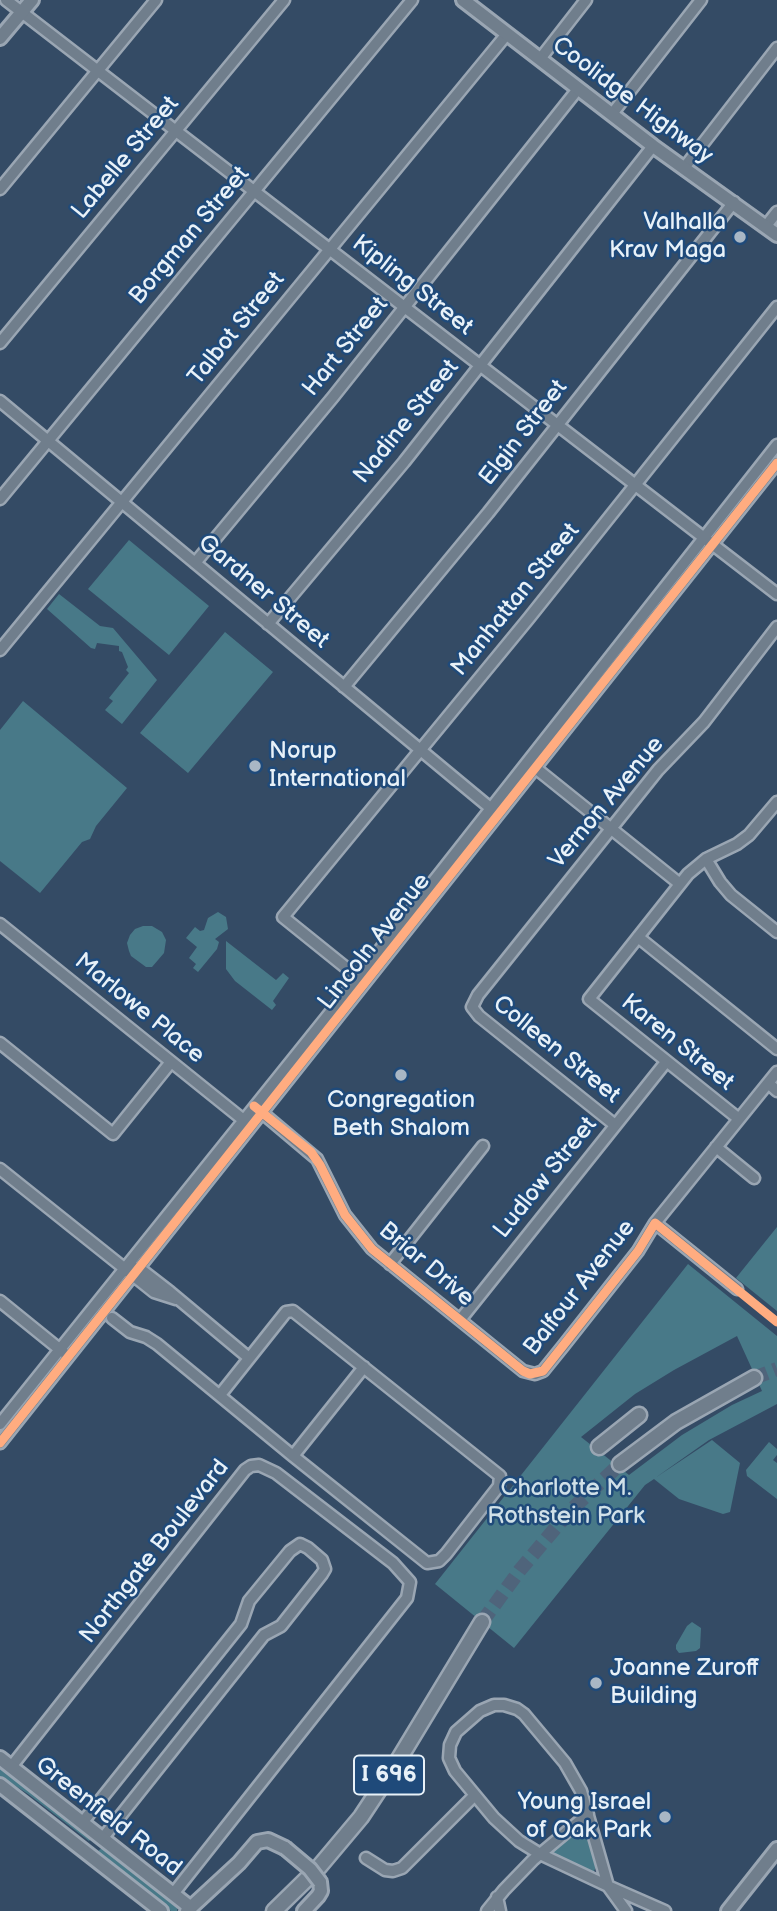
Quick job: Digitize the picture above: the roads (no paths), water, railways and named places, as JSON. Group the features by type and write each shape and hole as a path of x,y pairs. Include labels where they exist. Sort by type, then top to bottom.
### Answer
{"highway":[{"path":"620,1464 676,1422 754,1378"},
{"path":"599,1447 639,1415"},
{"name":"I 696","path":"274,1911 319,1867 361,1817 385,1783 482,1622"}],"main road":[{"path":"0,38 32,0"},
{"name":"Coolidge Highway","path":"463,0 653,146 777,234"},
{"name":"Greenfield Road","path":"0,1758 189,1909"},
{"name":"Greenfield Road","path":"0,1785 161,1911"},
{"path":"66,1836 78,1837 93,1846 97,1846 103,1839"},
{"path":"189,1909 232,1870 257,1842 268,1840 285,1848 310,1869 320,1882 321,1891 304,1911"},
{"path":"728,1911 777,1849"}],"street":[{"name":"Kipling Street","path":"6,0 777,594"},
{"path":"0,189 156,0"},
{"name":"Labelle Street","path":"0,344 284,0"},
{"name":"Borgman Street","path":"0,499 412,0"},
{"path":"540,59 586,0"},
{"path":"612,114 701,0"},
{"name":"Talbot Street","path":"0,650 507,34"},
{"path":"684,168 777,48"},
{"name":"Hart Street","path":"195,563 333,397 578,89"},
{"name":"Nadine Street","path":"268,624 404,462 653,146"},
{"name":"Elgin Street","path":"344,687 558,425 734,202"},
{"path":"766,226 777,212"},
{"name":"Manhattan Street","path":"362,981 283,917 421,750 777,307"},
{"name":"Gardner Street","path":"0,401 495,812"},
{"name":"Lincoln Avenue","path":"532,766 704,537 777,445"},
{"name":"Lincoln Avenue","path":"0,1424 124,1268 281,1083 495,812 777,463"},
{"name":"Vernon Avenue","path":"472,1007 478,995 658,770 704,722 777,627"},
{"path":"532,766 680,884"},
{"path":"777,802 749,835 706,859 688,874 638,937 777,1049"},
{"path":"706,859 725,889 777,932"},
{"name":"Marlowe Place","path":"0,924 248,1123"},
{"name":"Karen Street","path":"638,937 589,999 739,1119"},
{"name":"Colleen Street","path":"472,1007 479,1016 615,1125"},
{"path":"0,1043 113,1134 171,1062"},
{"name":"Ludlow Street","path":"460,1320 666,1062"},
{"name":"Balfour Avenue","path":"535,1374 543,1371 638,1251 655,1223 777,1072"},
{"path":"768,1083 777,1091"},
{"name":"Briar Drive","path":"259,1110 311,1152 345,1215 368,1244 523,1371 535,1374"},
{"name":"Lincoln Avenue","path":"0,1443 136,1272 248,1123"},
{"path":"390,1264 483,1146"},
{"path":"716,1147 754,1178"},
{"path":"0,1169 124,1268 136,1272 153,1292 176,1299 249,1358"},
{"path":"655,1223 737,1289"},
{"path":"0,1301 69,1357"},
{"path":"112,1318 130,1332 157,1344 427,1563 439,1560 499,1486 500,1476 293,1311 286,1312 220,1395"},
{"path":"293,1456 364,1367"},
{"name":"Northgate Boulevard","path":"11,1767 245,1470 251,1466 259,1465 276,1473 393,1563 410,1582 407,1598 173,1894"},
{"path":"82,1823 241,1624 249,1601 290,1551 300,1544 307,1548 322,1560 322,1574 281,1626 264,1635 103,1839"},
{"path":"626,1911 608,1885 588,1814 575,1779 561,1758 524,1714 512,1707 494,1705 480,1711 456,1732 449,1752 451,1764 503,1827 540,1854 608,1885 665,1911"},
{"path":"366,1858 384,1870 402,1868 475,1795"},
{"path":"486,1911 540,1854 588,1814"},
{"path":"497,1897 500,1911"}],"tunnel":[{"path":"754,1378 777,1369"},
{"path":"482,1622 520,1570 569,1512 620,1464"}],"place":[{"name":"Valhalla Krav Maga","path":"740,237"},
{"name":"Norup International","path":"255,766"},
{"name":"Congregation Beth Shalom","path":"401,1075"},
{"name":"Joanne Zuroff Building","path":"596,1683"},
{"name":"Young Israel of Oak Park","path":"665,1817"}],"park label":[{"name":"Charlotte M. Rothstein Park","path":"566,1503"}]}
